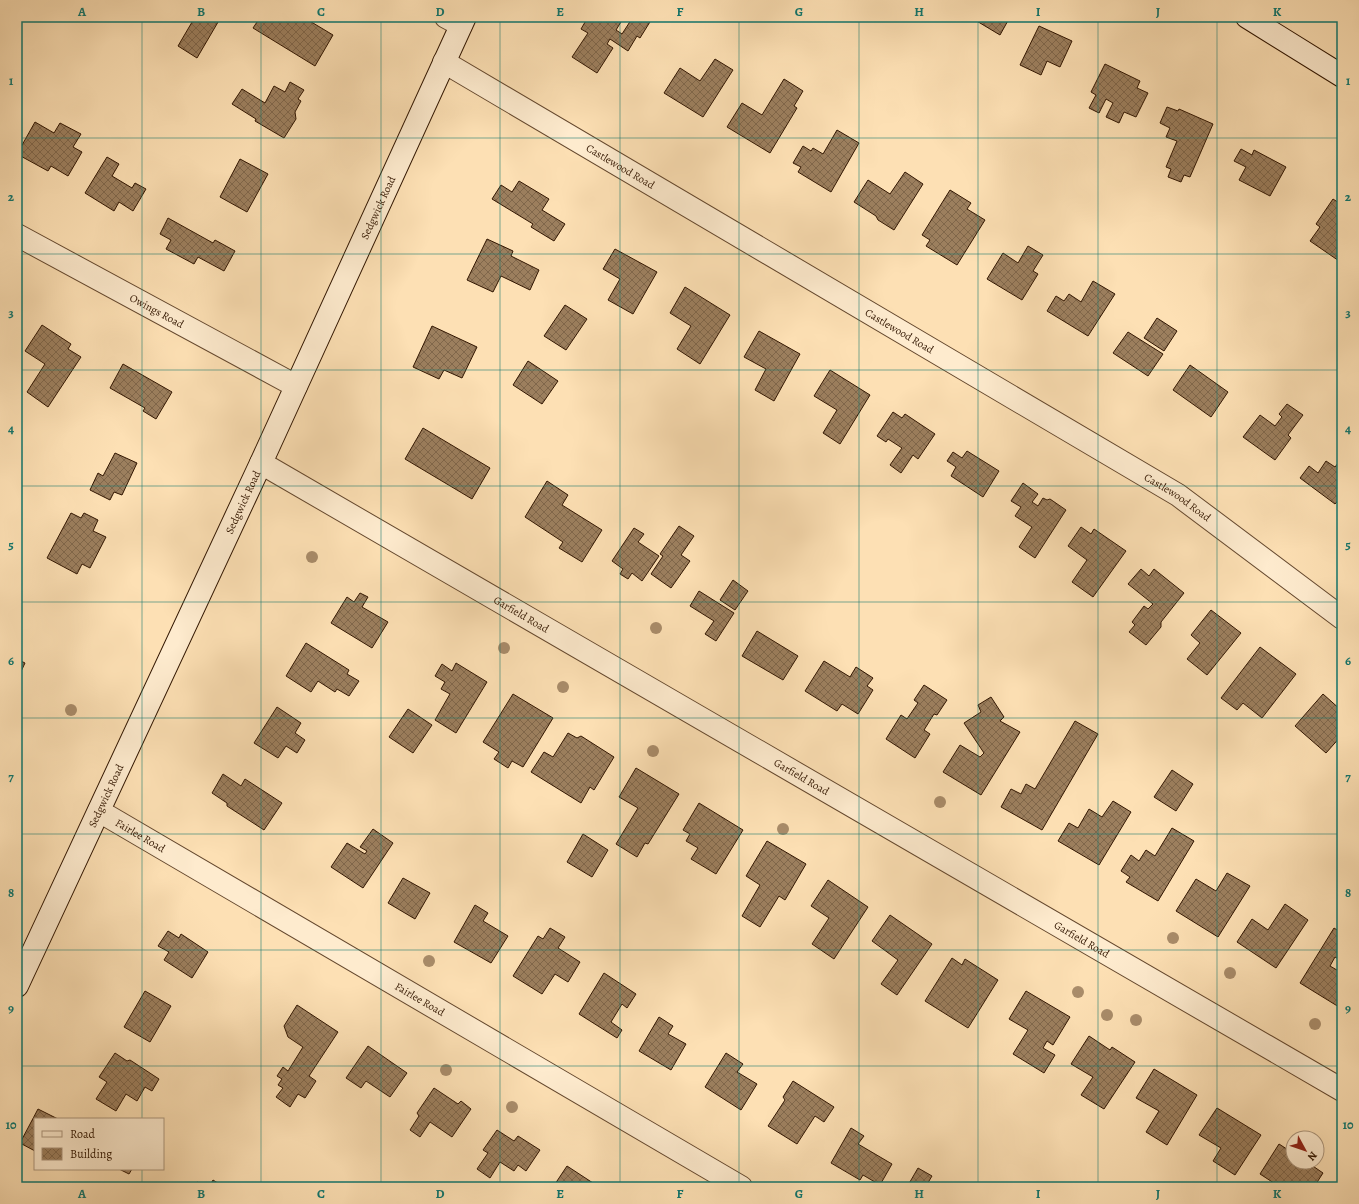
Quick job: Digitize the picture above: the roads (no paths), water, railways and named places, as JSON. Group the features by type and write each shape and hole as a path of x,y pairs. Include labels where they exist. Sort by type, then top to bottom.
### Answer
{"street":[{"path":"1247,17 1342,76"},
{"name":"Sedgwick Road","path":"17,986 261,463 444,62 457,20"},
{"name":"Castlewood Road","path":"444,62 1178,495 1342,618"},
{"name":"Owings Road","path":"17,235 296,386"},
{"name":"Garfield Road","path":"261,463 1342,1090"},
{"name":"Fairlee Road","path":"99,811 741,1187"}]}
